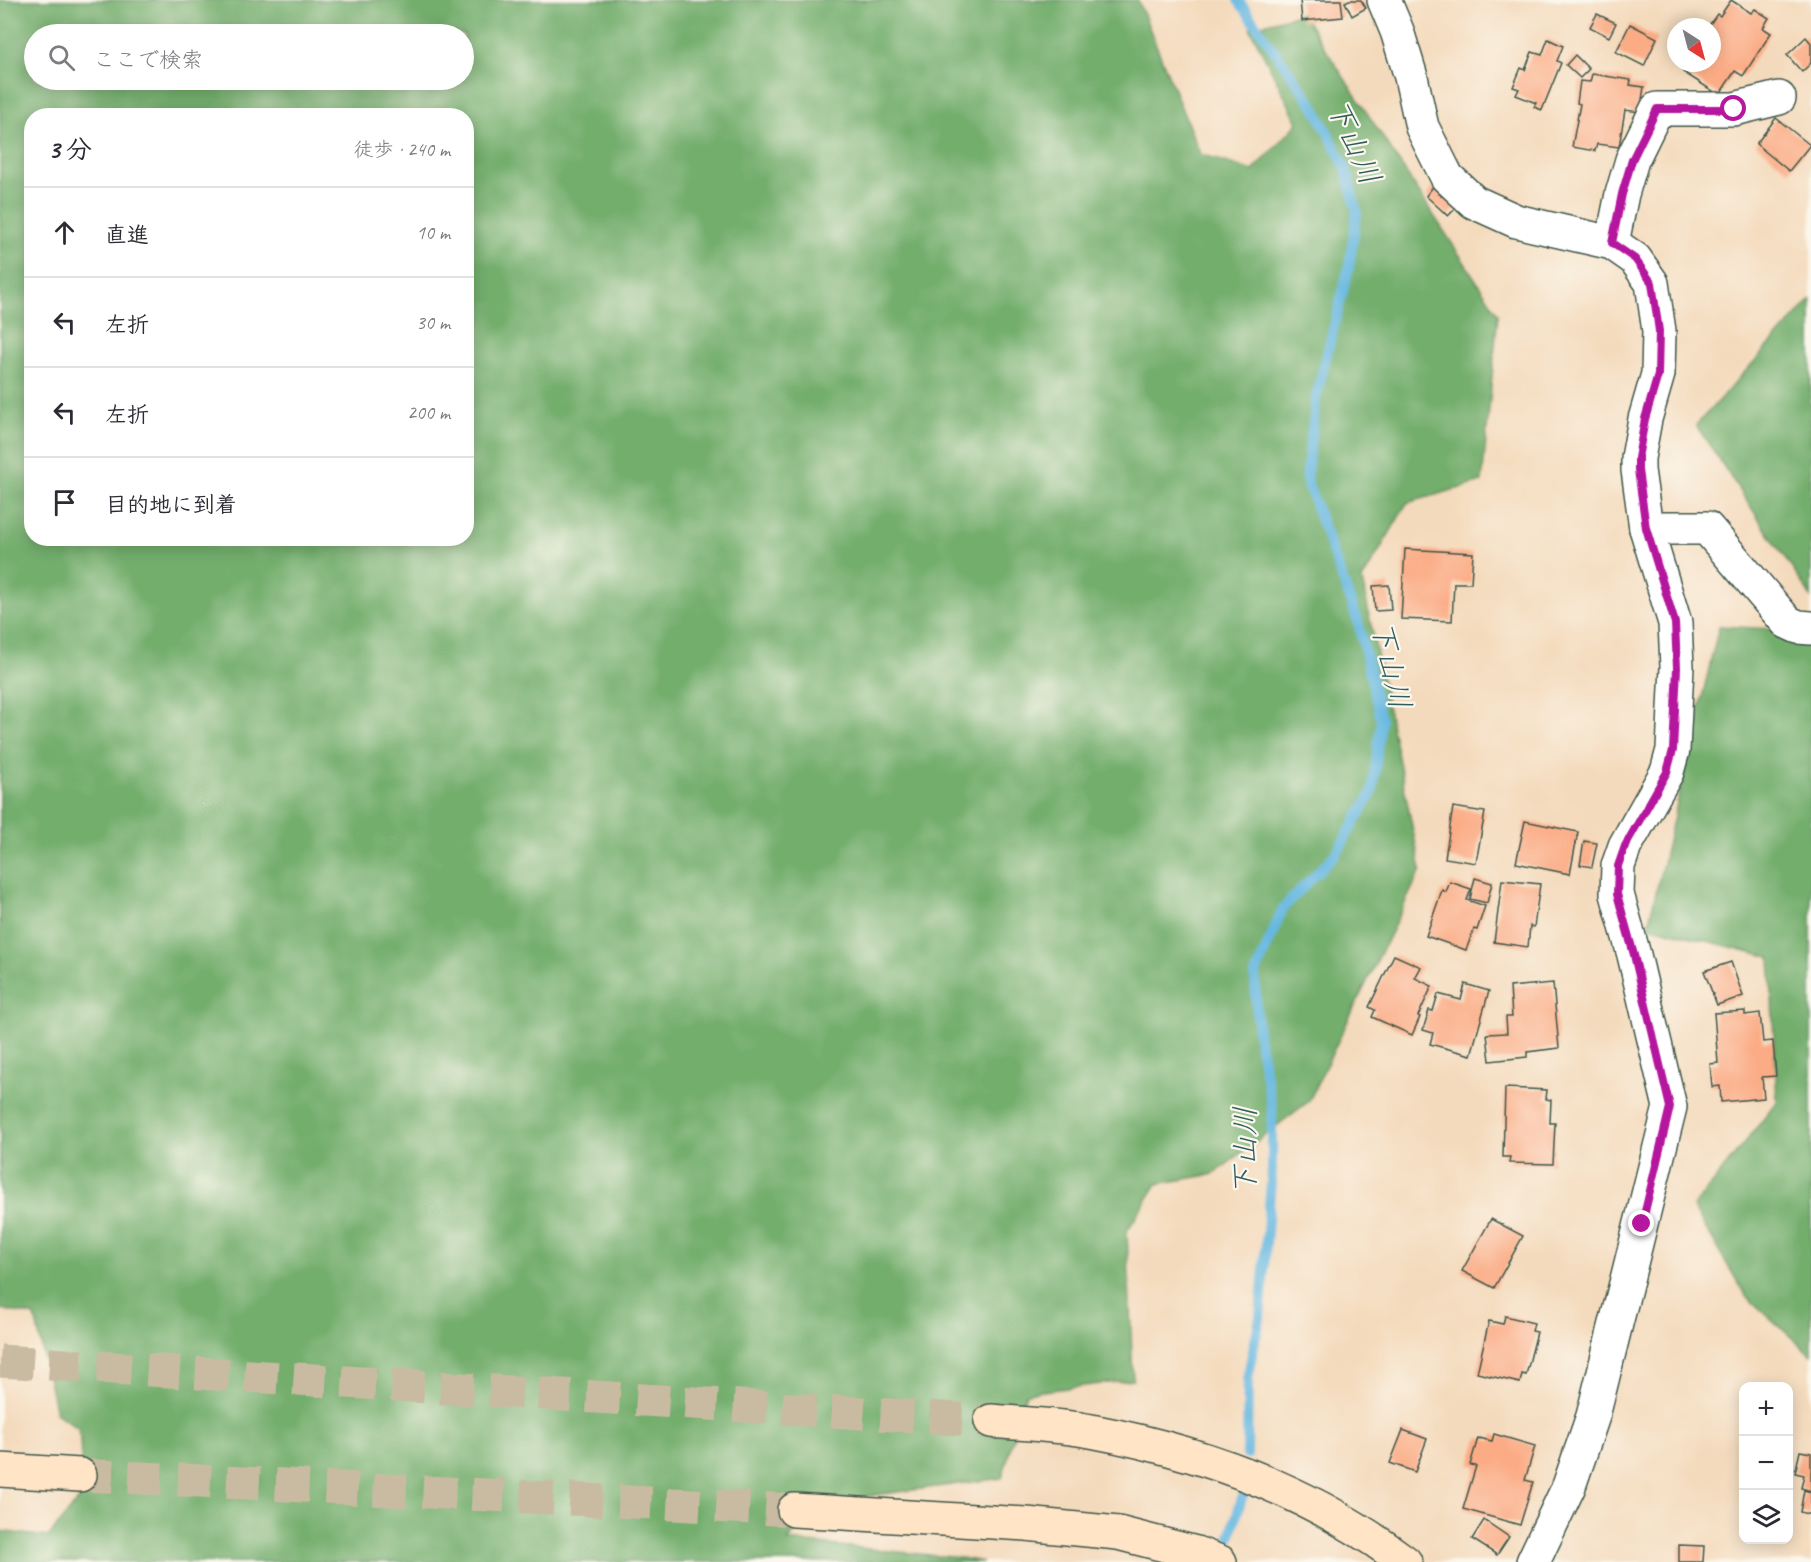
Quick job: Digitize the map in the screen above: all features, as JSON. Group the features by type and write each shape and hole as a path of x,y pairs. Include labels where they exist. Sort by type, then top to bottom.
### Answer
{"street":[{"path":"1384,0 1397,31 1422,127 1447,177 1474,202 1516,221 1612,243 1635,259 1652,283 1659,331 1658,375 1645,419 1638,458 1646,528 1675,623 1677,668 1673,750 1667,772 1625,846 1618,866 1617,894 1670,1107 1593,1416 1569,1486 1533,1562"},
{"path":"1612,243 1632,160 1657,109 1734,109 1779,98"},
{"path":"1646,528 1707,528 1787,622 1798,627 1811,627"},
{"path":"991,1421 1089,1430 1157,1445 1218,1465 1287,1491 1344,1521 1405,1562"},
{"path":"0,1470 80,1474"},
{"path":"794,1510 1026,1524 1118,1533 1196,1553 1220,1562"}],"green space":[{"path":"0,0 1138,0 1200,154 1253,171 1298,123 1250,28 1302,13 1498,314 1482,482 1407,503 1362,580 1421,870 1309,1101 1214,1174 1157,1184 1127,1231 1133,1380 1026,1393 1002,1478 824,1502 788,1541 983,1562 0,1562 0,1531 48,1537 84,1493 79,1429 56,1413 35,1316 0,1309"},
{"path":"1811,300 1811,597 1696,425"},
{"path":"1719,626 1811,631 1811,1355 1746,1296 1693,1207 1777,1102 1770,957 1648,926"}],"building":[{"path":"1300,0 1341,0 1343,17 1302,21"},
{"path":"1361,0 1366,8 1352,16 1345,2"},
{"path":"1731,0 1751,13 1755,9 1769,18 1763,28 1771,33 1743,76 1735,71 1719,95 1683,72 1721,72 1721,18 1714,18 1717,14 1720,16"},
{"path":"1597,14 1616,23 1609,37 1590,27"},
{"path":"1630,24 1657,38 1644,66 1616,52"},
{"path":"1806,37 1811,43 1811,63 1802,72 1787,55"},
{"path":"1548,39 1563,46 1557,61 1561,63 1542,110 1534,107 1536,103 1516,95 1519,89 1513,87 1521,68 1525,70 1532,52 1542,55"},
{"path":"1575,55 1589,69 1580,78 1566,65"},
{"path":"1592,74 1631,80 1630,85 1644,87 1640,112 1625,110 1619,147 1597,144 1595,151 1572,147 1580,104 1577,103 1580,81 1590,82"},
{"path":"1776,118 1810,145 1789,171 1756,144"},
{"path":"1435,184 1458,206 1448,216 1426,196"},
{"path":"1405,549 1473,553 1471,583 1454,583 1452,621 1401,619"},
{"path":"1389,585 1391,610 1375,611 1373,586"},
{"path":"1453,807 1485,812 1476,863 1445,858"},
{"path":"1525,821 1578,832 1570,874 1516,863"},
{"path":"1584,841 1597,843 1592,867 1580,865"},
{"path":"1475,878 1492,883 1487,903 1470,899"},
{"path":"1502,880 1540,884 1534,927 1530,926 1528,947 1494,942"},
{"path":"1450,882 1471,889 1467,900 1485,906 1477,930 1474,929 1466,950 1426,936 1442,890 1446,892"},
{"path":"1394,955 1421,967 1415,978 1432,986 1412,1035 1372,1017 1375,1010 1369,1007"},
{"path":"1731,962 1743,996 1717,1005 1704,971"},
{"path":"1553,983 1559,1048 1527,1052 1527,1057 1490,1061 1487,1034 1507,1033 1506,1017 1512,1017 1510,987"},
{"path":"1465,984 1489,991 1471,1055 1430,1044 1433,1033 1423,1030 1429,1010 1433,1011 1438,994 1461,1000"},
{"path":"1745,1011 1745,1015 1760,1013 1763,1042 1773,1041 1776,1076 1762,1077 1764,1098 1721,1102 1720,1086 1712,1087 1710,1064 1718,1063 1714,1013"},
{"path":"1505,1088 1547,1090 1546,1099 1551,1100 1550,1123 1555,1123 1553,1164 1509,1163 1510,1157 1503,1157"},
{"path":"1491,1219 1523,1236 1494,1288 1462,1271"},
{"path":"1505,1316 1534,1323 1532,1331 1537,1332 1526,1375 1522,1374 1520,1383 1477,1373 1489,1321 1503,1324"},
{"path":"1403,1430 1427,1439 1415,1472 1390,1463"},
{"path":"1494,1434 1535,1446 1525,1480 1533,1482 1520,1525 1463,1509 1476,1466 1470,1465 1478,1438 1492,1441"},
{"path":"1800,1451 1811,1453 1811,1491 1801,1488 1804,1475 1795,1473"},
{"path":"1804,1490 1811,1492 1811,1515 1800,1512"},
{"path":"1484,1520 1509,1537 1497,1555 1472,1539"},
{"path":"1679,1545 1704,1546 1703,1562 1679,1562"}],"waterway":[{"name":"下山川","path":"1238,0 1314,106 1346,168 1357,212 1349,267 1316,397 1306,479 1358,622 1381,721 1372,793 1337,852 1283,908 1255,975 1258,1036 1272,1108 1272,1169 1260,1318 1248,1374 1247,1455"},
{"name":"下山川","path":"1228,1543 1246,1485"}],"tunnel":[{"path":"0,1361 991,1421"},
{"path":"80,1475 794,1510"}],"route":[{"path":"1642,1224 1670,1107 1617,894 1618,866 1625,846 1667,772 1673,750 1677,668 1675,623 1646,528 1638,470 1645,419 1658,375 1659,331 1652,283 1635,259 1612,243 1632,160 1657,109 1734,109"}]}
